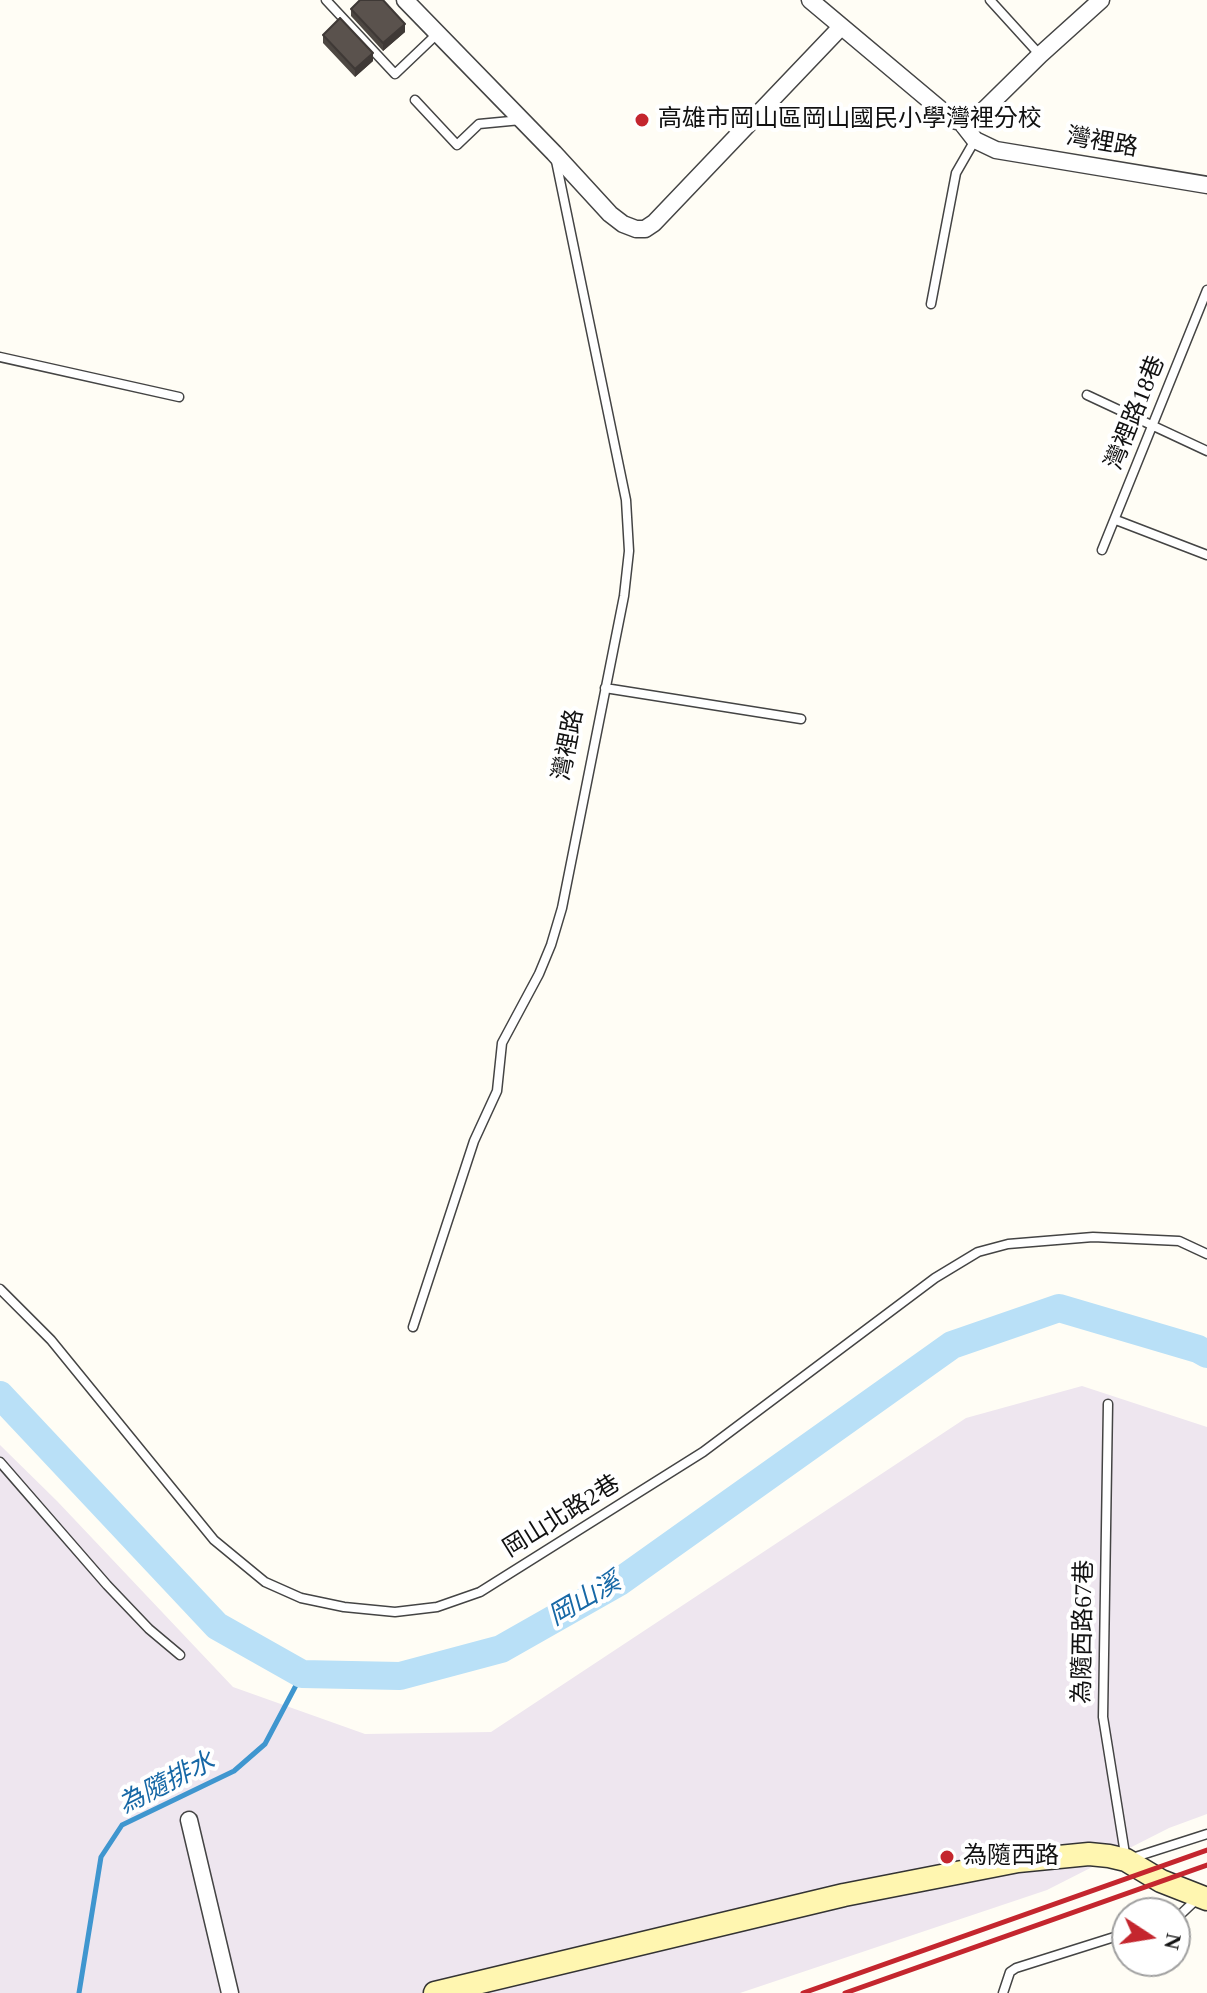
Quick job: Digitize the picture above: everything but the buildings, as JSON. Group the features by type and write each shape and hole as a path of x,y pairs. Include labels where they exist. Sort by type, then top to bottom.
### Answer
{"street":[{"path":"405,0 610,214 636,229 645,229 654,223 841,27"},
{"path":"810,0 953,120 961,122 977,117 1101,0"},
{"path":"961,122 975,140"},
{"name":"灣裡路","path":"975,140 996,150 1207,185"},
{"path":"189,1820 230,1993"},
{"path":"435,1993 844,1895 1018,1861 1089,1854 1126,1860 1198,1893"}],"lane":[{"path":"326,0 395,74 438,34"},
{"path":"990,0 1040,55"},
{"path":"415,100 457,145 479,124 522,120"},
{"path":"931,304 956,173 975,140"},
{"name":"灣裡路","path":"413,1327 474,1141 497,1091 502,1043 551,945 562,908 624,596 629,551 626,500 554,153"},
{"name":"灣裡路18巷","path":"1102,550 1207,290"},
{"path":"0,357 179,397"},
{"path":"1087,395 1207,451"},
{"path":"1116,520 1207,555"},
{"path":"605,688 801,719"},
{"name":"岡山北路2巷","path":"0,1289 51,1340 214,1540 265,1582 301,1598 344,1607 395,1612 437,1607 480,1592 703,1452 935,1278 978,1252 1008,1244 1093,1237 1179,1241 1207,1254"},
{"name":"為隨西路67巷","path":"1108,1404 1103,1717 1126,1860"},
{"path":"0,1462 107,1585 149,1629 180,1655"},
{"path":"1126,1860 1207,1834"},
{"path":"1003,1993 1010,1972 1016,1968 1111,1938"}],"shaded area":[{"path":"1082,1386 1207,1427 1207,1814 1169,1828 1047,1890 740,1993 0,1993 0,1445 233,1687 365,1734 491,1732 966,1418"}],"waterway":[{"name":"岡山溪","path":"0,1395 217,1626 302,1674 400,1676 501,1649 619,1582 952,1345 1059,1308 1207,1354"},
{"name":"為隨排水","path":"79,1993 101,1857 122,1825 234,1771 265,1744 302,1674"}],"railway":[{"path":"803,1993 1207,1850"},
{"path":"845,1993 1207,1865"}],"place":[{"name":"高雄市岡山區岡山國民小學灣裡分校","path":"642,120"},
{"name":"為隨西路","path":"947,1857"}]}
